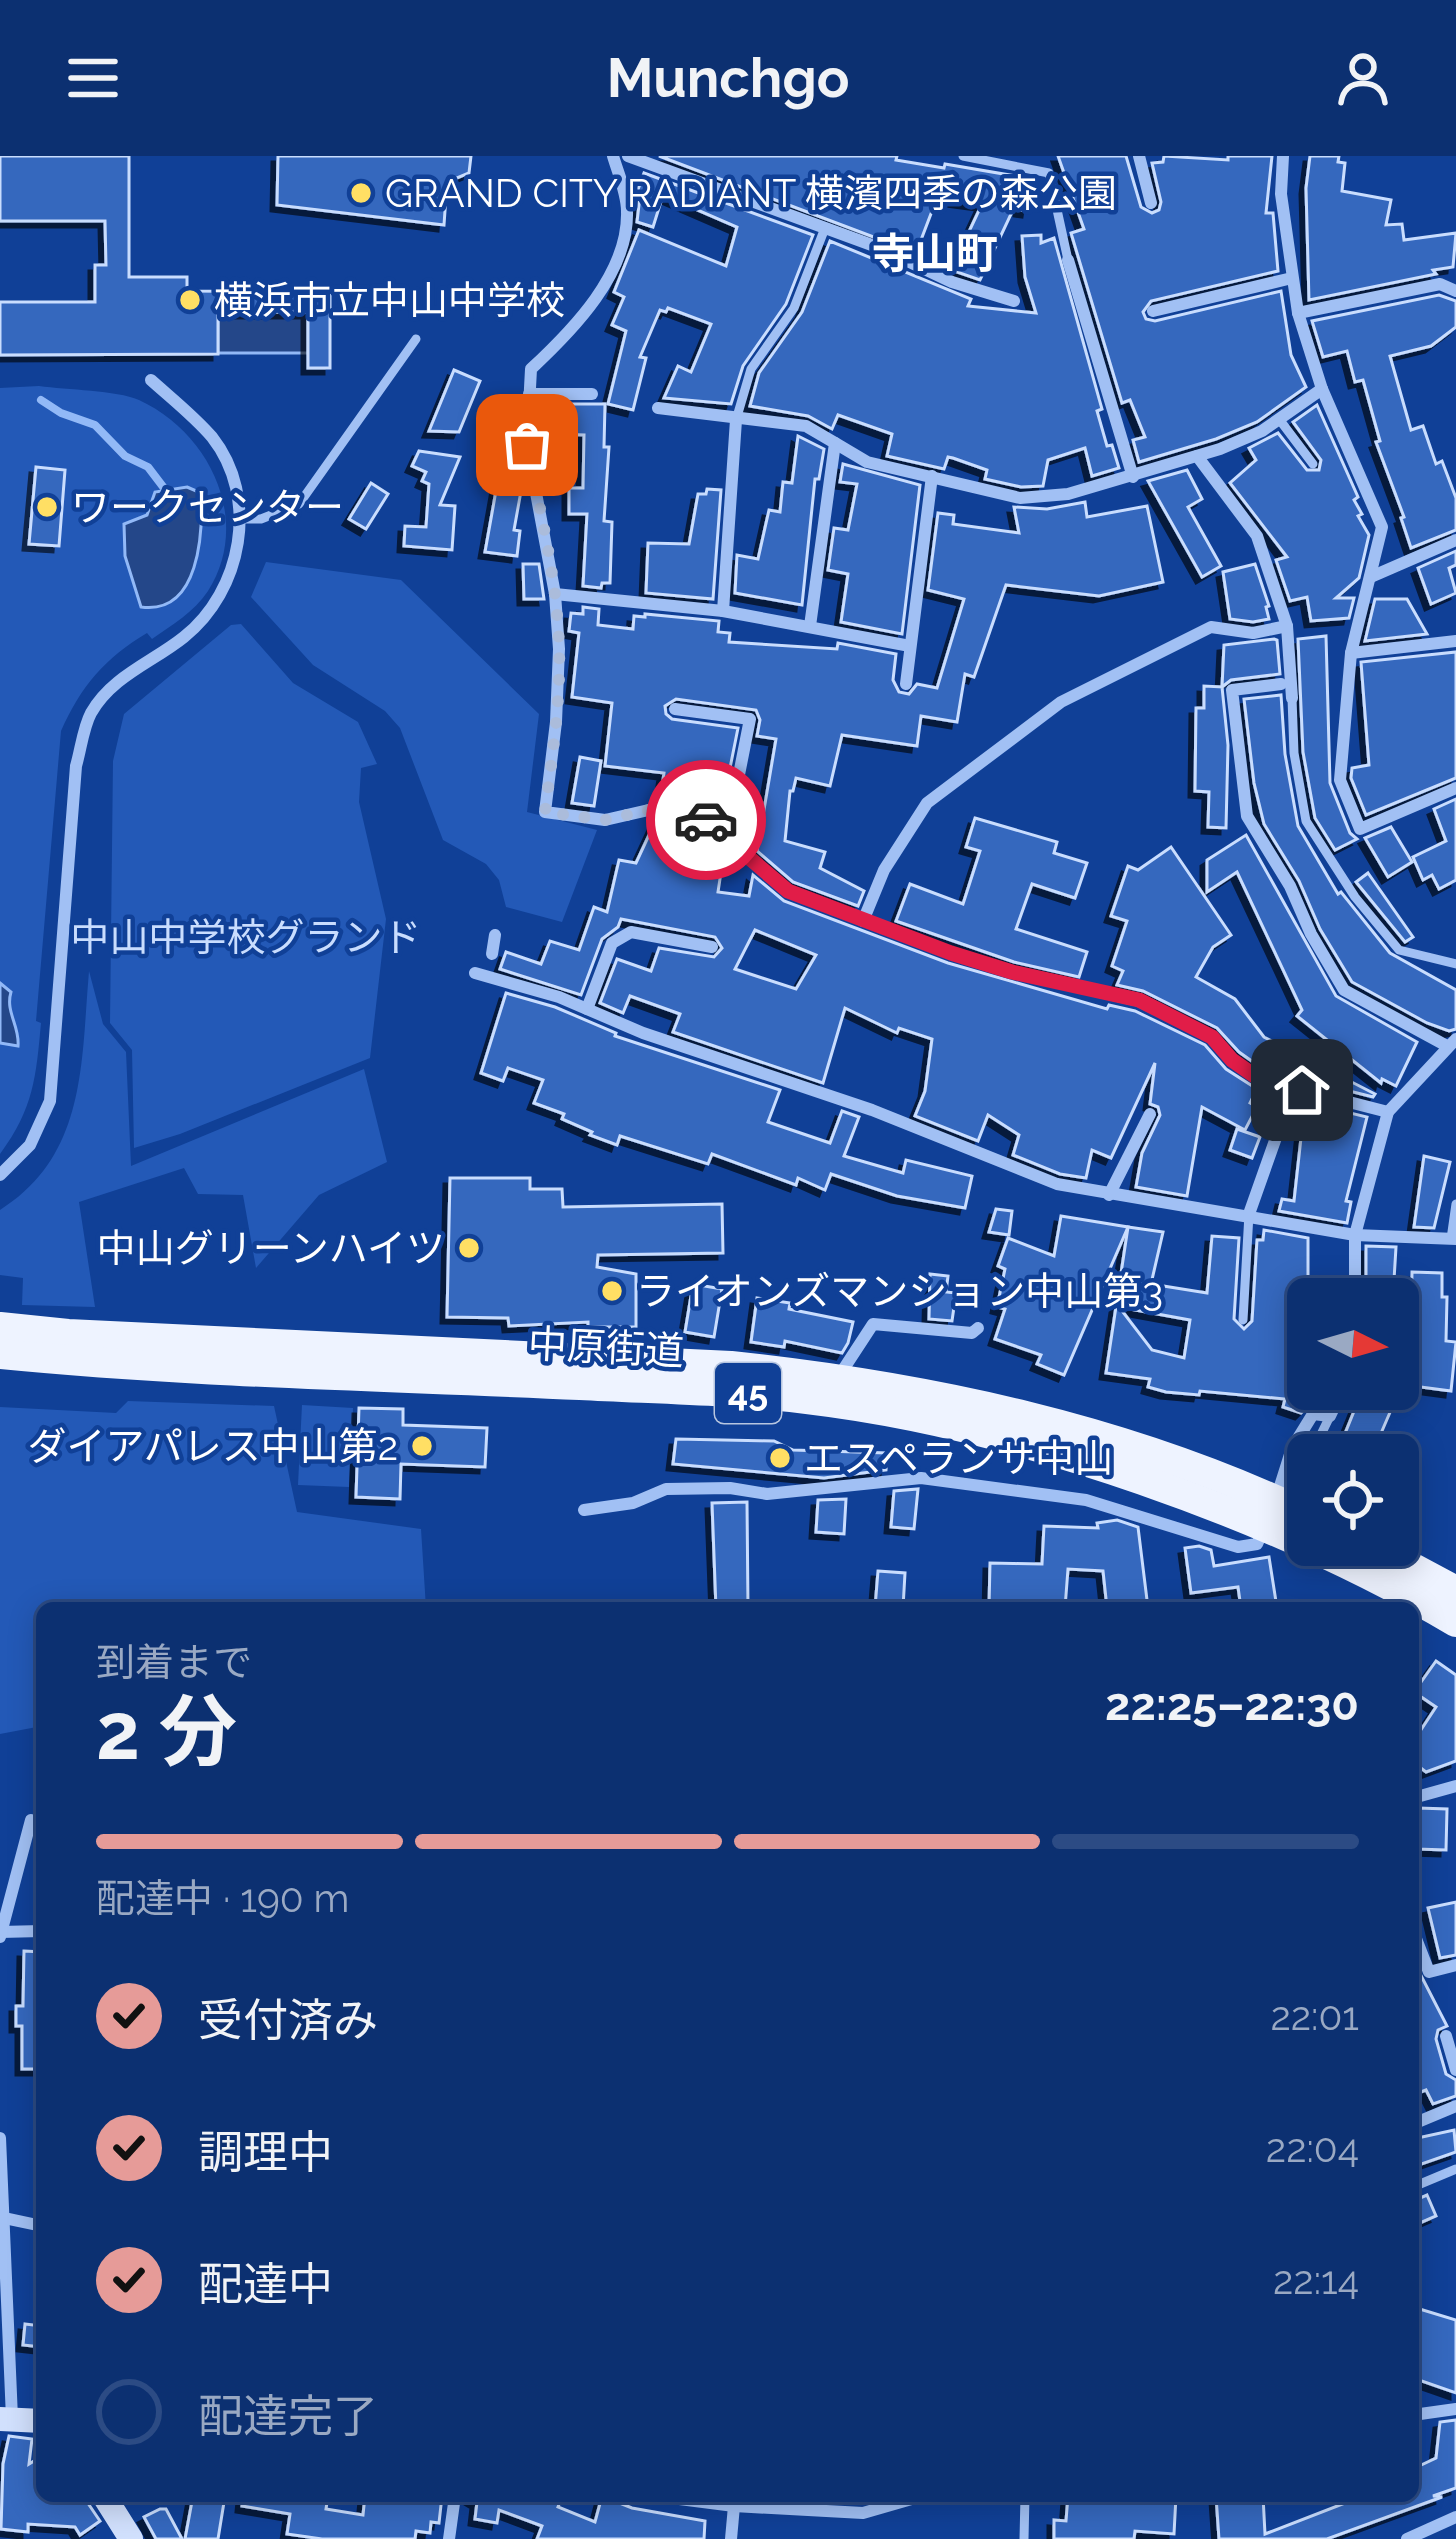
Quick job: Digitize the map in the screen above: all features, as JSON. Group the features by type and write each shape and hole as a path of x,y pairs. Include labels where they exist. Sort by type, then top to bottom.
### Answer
{"main road":[{"name":"中原街道","path":"0,1327 731,1366 838,1377 1012,1412 1094,1435 1270,1514 1456,1622"},
{"name":"中原街道","path":"0,1354 811,1400 895,1414 1032,1447 1133,1479 1287,1514"},
{"path":"1409,1566 1456,1591"}],"street":[{"path":"614,156 628,207 626,233 612,273 562,341 531,369 527,445 555,594 559,649 545,812 605,820 653,809 729,825"},
{"path":"628,156 1014,302"},
{"path":"1139,156 1151,203"},
{"path":"1283,156 1281,194 1298,313 1322,389 1382,526 1351,653 1340,780 1360,829 1456,788"},
{"path":"1068,260 1133,477"},
{"path":"1153,311 1292,278"},
{"path":"1298,313 1440,284 1456,291"},
{"path":"0,1175 31,1145 50,1101 76,766 90,715 107,692 184,637 215,605 228,584 239,538 239,502 214,440 151,380"},
{"path":"658,409 806,426 867,462 1020,498 1068,494 1197,456 1262,430 1322,389"},
{"path":"529,394 592,394"},
{"path":"723,611 736,420"},
{"path":"811,626 835,443"},
{"path":"1197,456 1257,536 1288,626 1292,698"},
{"path":"906,684 932,476"},
{"path":"1373,576 1456,539"},
{"path":"555,594 723,611 910,646"},
{"path":"863,921 884,869 927,803 1061,702 1211,627 1253,633 1288,626"},
{"path":"1351,653 1456,641"},
{"path":"1281,684 1232,690 1247,816 1344,990 1452,1042 1388,1112 1355,1235 1355,1278"},
{"path":"675,709 750,718 726,838 788,891 1012,972 1139,1000 1212,1037 1232,1060 1259,1079 1388,1112"},
{"path":"587,1009 613,944 631,932 712,947"},
{"path":"495,935 491,957 480,975 872,1110 1057,1184 1355,1235 1454,1239"},
{"path":"1108,1196 1150,1114"},
{"path":"1249,1214 1279,1132"},
{"path":"838,1377 874,1324 972,1333 978,1328"},
{"path":"584,1510 633,1503 666,1489 730,1488 767,1494 921,1478 1086,1500 1238,1547 1257,1544 1292,1448 1313,1414 1330,1416 1333,1410"},
{"path":"1419,1796 1456,1786"},
{"path":"31,1820 0,1934 36,1931"},
{"path":"1419,1946 1429,1972 1456,1965"},
{"path":"1446,2036 1456,2070"},
{"path":"1419,2121 1456,2106"},
{"path":"0,2138 6,2420 36,2421"},
{"path":"1,2218 36,2224"},
{"path":"1419,2414 1456,2409"},
{"path":"108,2502 131,2539"},
{"path":"449,2539 454,2502"},
{"path":"703,2502 863,2513 901,2502"},
{"path":"731,2539 734,2506"},
{"path":"1407,2539 1456,2517"}],"lane":[{"path":"963,156 1049,173 1068,260"},
{"path":"736,420 751,369 794,308 824,228"},
{"path":"239,519 261,519 299,504 416,339"},
{"path":"1279,419 1313,464"},
{"path":"1292,698 1294,753 1306,821 1354,897 1399,950 1456,964"},
{"path":"1454,1239 1456,1204"},
{"path":"1243,1320 1249,1214"},
{"path":"1321,1434 1330,1416"},
{"path":"1419,2184 1456,2169"},
{"path":"1024,2539 1025,2502"}],"green space":[{"path":"39,386 129,397 164,415 186,434 217,482 226,537 221,564 202,599 152,639 147,633 107,663 77,700 61,731 36,1021 41,1023 37,1060 27,1107 0,1154 0,388"},
{"path":"266,562 401,580 539,714 527,812 597,830 562,922 506,907 499,880 486,864 443,840 400,728 385,711 313,665 251,597"},
{"name":"中山中学校グランド","path":"241,624 293,683 358,722 377,764 361,768 359,802 386,919 370,1058 134,1148 132,1050 110,1023 113,761 124,714 231,625"},
{"path":"89,971 103,1024 126,1052 131,1166 364,1069 387,1162 319,1195 256,1268 243,1195 198,1194 184,1168 79,1202 95,1307 22,1305 23,1278 0,1275 0,1210 28,1188 64,1134 80,1072"},
{"path":"128,1401 274,1406 297,1512 421,1529 426,1602 36,1602 36,1727 0,1734 0,1407 116,1413"},
{"path":"302,1405 353,1408 349,1487 298,1485"}],"shaded area":[{"path":"218,312 308,312 308,353 218,353"},
{"path":"187,487 201,493 194,568 176,598 161,606 141,607 125,556 124,524 147,515 155,492"},
{"path":"0,983 11,992 18,1046 0,1043"}],"building":[{"path":"0,156 129,156 129,277 187,277 187,291 330,292 330,368 308,368 308,312 218,312 218,354 0,355 0,302 95,302 95,265 106,265 105,221 0,221"},
{"name":"GRAND CITY RADIANT 横濱四季の森公園","path":"278,156 471,156 469,173 447,182 444,225 277,205"},
{"path":"659,156 897,156 896,160 1033,179 1028,211 1020,210 1019,197 980,280 951,270 982,204 937,198 916,253"},
{"path":"1058,156 1126,156 1141,207 1152,213 1161,202 1152,163 1163,162 1164,156 1228,160 1228,156 1272,156 1266,213 1273,213 1278,271 1151,301 1143,312 1146,319 1155,321 1281,291 1291,355 1306,387 1257,422 1139,462 1133,440 1145,437 1130,400 1122,403 1071,233 1084,229"},
{"path":"1310,156 1339,156 1338,162 1345,163 1342,191 1391,200 1386,225 1402,224 1404,240 1456,233 1453,267 1309,300 1306,188"},
{"path":"644,173 813,235 786,304 743,366 731,404 664,398 678,366 691,372 711,324 668,308 660,310 640,357 646,358 633,410 608,404 626,331 612,325 624,297 614,292 639,230 726,266 737,227 663,195 653,227 637,222 640,196 636,195"},
{"path":"1041,235 1041,243 1054,238 1102,409 1097,411 1119,468 1092,476 1085,448 1048,460 1043,486 1021,487 985,479 987,470 953,458 948,457 944,469 887,456 892,434 838,415 832,429 808,416 750,406 759,373 802,312 830,241 971,299 968,306 1036,313 1025,277 1022,236"},
{"path":"1439,295 1456,301 1456,327 1431,346 1390,356 1411,430 1423,426 1436,464 1442,461 1456,498 1456,530 1411,548 1376,442 1380,441 1363,380 1355,382 1347,351 1323,357 1312,321"},
{"path":"454,370 480,381 459,432 429,431"},
{"path":"558,404 605,404 604,447 609,447 604,521 612,522 610,583 602,583 601,588 583,586 587,514 569,514 569,488 583,488 584,435 556,434"},
{"path":"1317,405 1358,497 1354,500 1362,514 1358,516 1369,535 1359,578 1336,598 1354,598 1349,618 1311,621 1307,597 1290,601 1276,560 1287,557 1230,483 1256,460 1249,448 1278,433 1307,470 1319,470 1321,460 1293,422"},
{"path":"798,436 824,449 819,479 815,479 802,605 735,593 737,555 758,559 769,510 780,512 783,482 792,483"},
{"path":"419,451 460,457 440,505 455,506 452,550 404,546 405,526 426,527 429,484 422,481 426,472 412,466"},
{"path":"501,463 520,466 523,480 514,530 520,531 517,556 485,552"},
{"path":"843,464 920,485 902,634 841,622 848,574 828,570 834,528 848,530 857,484 840,482"},
{"name":"ワークセンター","path":"36,467 65,470 59,546 29,544"},
{"path":"1187,470 1202,499 1188,507 1221,566 1202,577 1148,481"},
{"path":"371,483 388,494 366,529 349,519"},
{"path":"707,489 721,490 713,599 646,593 648,543 689,544 698,494 706,494"},
{"path":"1085,502 1087,517 1147,506 1163,582 1099,596 1006,585 974,677 965,674 957,722 921,716 917,746 842,735 830,786 796,778 790,791 785,841 825,852 820,868 864,891 858,906 793,882 757,851 776,739 757,736 760,720 756,710 676,699 665,706 672,719 738,728 721,813 660,800 664,773 605,766 612,703 572,697 579,633 569,631 571,613 583,614 583,607 599,609 598,625 633,629 634,616 645,614 719,621 718,632 730,633 729,642 837,649 838,643 896,654 893,680 899,692 909,694 917,684 937,688 964,599 928,590 938,513 954,515 953,524 1019,533 1014,507 1047,509"},
{"path":"1456,551 1456,565 1449,568 1456,593 1431,604 1418,568"},
{"path":"523,564 539,564 544,599 524,599"},
{"path":"1255,564 1269,619 1230,619 1223,572"},
{"path":"1375,599 1407,599 1427,634 1365,641"},
{"path":"1326,636 1330,783 1350,833 1357,839 1335,850 1315,818 1303,752 1298,639"},
{"path":"1277,640 1280,674 1231,680 1222,687 1224,645"},
{"path":"1456,652 1456,778 1366,815 1351,778 1352,768 1369,765 1361,662"},
{"path":"1204,686 1222,687 1228,745 1226,828 1208,827 1209,792 1195,791 1196,708 1204,708"},
{"path":"1281,695 1285,754 1298,826 1338,894 1390,953 1456,990 1456,1029 1427,1023 1352,982 1264,824 1244,699"},
{"path":"580,757 601,761 594,806 572,803"},
{"path":"1456,799 1456,880 1439,889 1432,875 1423,880 1413,857 1446,841 1434,809"},
{"path":"975,818 1057,842 1054,853 1087,863 1075,898 1032,884 1016,929 1087,952 1079,977 1014,962 896,921 910,884 963,904 980,851 966,847"},
{"path":"656,820 703,830 696,843 723,859 718,892 749,896 753,875 784,901 948,963 1107,1009 1109,1005 1135,1011 1205,1045 1226,1069 1257,1089 1250,1103 1257,1107 1245,1130 1202,1107 1187,1196 1136,1187 1142,1153 1160,1115 1158,1107 1150,1104 1155,1063 1111,1158 1092,1150 1086,1178 1060,1174 1013,1155 1019,1135 988,1115 978,1141 915,1116 925,1091 932,1039 899,1028 897,1033 845,1008 823,1083 673,1032 680,1014 630,996 623,1013 600,1003 617,959 651,971 659,948 714,957 722,948 715,937 621,919 602,939 581,995 500,969 506,952 541,964 550,941 579,950 594,907 607,912 619,860 636,863","holes":["755,930 816,955 796,989 735,969"]},
{"path":"1391,827 1412,862 1388,877 1365,838"},
{"path":"1246,835 1336,996 1417,1042 1396,1086 1382,1079 1381,1083 1297,1016 1302,1010 1237,872 1207,892 1207,860"},
{"path":"1171,847 1231,935 1213,947 1196,977 1235,999 1264,1037 1375,1094 1373,1097 1263,1069 1217,1028 1143,991 1117,985 1123,971 1112,966 1127,921 1111,916 1128,866 1138,870"},
{"path":"1368,873 1413,937 1405,942 1356,882"},
{"path":"506,993 555,1007 615,1036 780,1090 768,1122 830,1143 842,1111 859,1117 844,1156 903,1173 906,1160 972,1176 965,1208 897,1196 831,1174 825,1190 798,1178 796,1185 712,1154 708,1164 620,1136 617,1145 590,1135 592,1132 562,1119 564,1114 534,1103 543,1080 508,1068 503,1081 481,1073"},
{"path":"1305,1102 1367,1117 1346,1201 1351,1202 1347,1223 1279,1211 1282,1199 1294,1201"},
{"path":"1237,1129 1260,1137 1252,1158 1230,1150"},
{"path":"1424,1156 1450,1162 1434,1228 1414,1227"},
{"path":"450,1178 530,1178 530,1189 562,1189 563,1207 722,1204 723,1253 598,1255 597,1267 636,1274 636,1327 588,1327 588,1322 509,1326 508,1318 447,1317"},
{"path":"996,1209 1012,1211 1009,1235 989,1232"},
{"path":"1061,1216 1128,1227 1064,1375 1037,1364 1041,1355 995,1339 1005,1309 997,1307 1005,1269 998,1266 1008,1238 1054,1256"},
{"path":"1128,1227 1163,1232 1151,1284 1207,1293 1212,1236 1239,1238 1234,1319 1244,1329 1252,1321 1257,1240 1263,1240 1264,1230 1308,1238 1308,1278 1287,1278 1287,1408 1283,1407 1285,1399 1166,1392 1148,1387 1150,1379 1106,1373","holes":["1119,1307 1190,1320 1184,1358 1152,1350"]},
{"path":"1366,1246 1396,1247 1394,1278 1366,1278"},
{"path":"1412,1272 1442,1273 1446,1341 1456,1342 1451,1391 1419,1387 1419,1278 1412,1278"},
{"path":"930,1274 948,1276 946,1292 956,1293 952,1321 929,1319"},
{"path":"693,1284 722,1289 714,1337 685,1332"},
{"path":"757,1298 853,1322 848,1343 842,1353 785,1341 784,1347 751,1342"},
{"name":"ダイアパレス中山第2","path":"359,1408 403,1409 403,1425 487,1428 485,1467 401,1464 400,1499 356,1497"},
{"path":"1355,1410 1391,1410 1383,1434 1345,1434"},
{"name":"エスペランサ中山","path":"676,1439 774,1441 793,1450 887,1453 886,1470 824,1478 673,1464"},
{"path":"918,1489 914,1529 891,1527 894,1491"},
{"path":"846,1499 844,1534 816,1532 818,1500"},
{"path":"747,1502 748,1602 716,1602 712,1503"},
{"path":"1117,1520 1138,1527 1147,1602 1106,1602 1103,1571 1068,1569 1065,1602 989,1602 990,1563 1042,1564 1044,1526 1098,1528 1097,1523"},
{"path":"1185,1548 1211,1550 1214,1566 1269,1557 1276,1602 1240,1602 1238,1587 1191,1593"},
{"path":"878,1571 905,1573 903,1602 875,1602"},
{"path":"1436,1661 1456,1675 1456,1761 1426,1772 1419,1767 1419,1733 1436,1707 1419,1695 1419,1685"},
{"path":"1419,1808 1447,1809 1446,1850 1419,1849"},
{"path":"1456,1902 1456,1955 1440,1958 1428,1908"},
{"path":"24,1951 36,1952 36,2069 22,2069 22,2026 16,2026 16,2006 23,2006"},
{"path":"1419,1972 1447,2026 1438,2030 1436,2039 1446,2074 1456,2080 1456,2096 1433,2104 1426,2090 1419,2093"},
{"path":"1454,2130 1456,2152 1419,2165 1419,2138"},
{"path":"1427,2195 1436,2216 1419,2223 1419,2198"},
{"path":"1419,2309 1456,2320 1456,2393 1419,2380"},
{"path":"25,2324 36,2325 36,2346 23,2345"},
{"path":"1456,2420 1456,2488 1433,2496 1442,2497 1327,2539 1219,2539 1216,2502 1263,2502 1265,2534 1348,2502 1419,2502 1419,2466 1436,2458 1440,2422"},
{"path":"9,2436 32,2439 29,2464 36,2460 36,2502 87,2502 100,2521 80,2535 75,2527 28,2524 28,2532 1,2529"},
{"path":"192,2502 224,2502 218,2539 185,2539"},
{"path":"242,2502 327,2502 326,2509 363,2515 364,2502 441,2502 439,2523 431,2522 430,2533 416,2531 415,2539 322,2539 287,2534 290,2514 242,2506"},
{"path":"477,2502 560,2502 558,2507 595,2522 600,2502 617,2502 705,2521 704,2539 537,2539 542,2526 499,2510 497,2523 475,2519"},
{"path":"1068,2502 1176,2502 1174,2534 1135,2531 1134,2539 1054,2539 1054,2520 1066,2521"},
{"path":"166,2509 182,2539 156,2539 144,2517"}],"waterway":[{"path":"41,400 95,425 125,456 148,467 164,488"}],"way so far":[{"path":"527,445 555,594 559,649 545,812 605,820 653,809 706,820"}],"place":[{"name":"GRAND CITY RADIANT 横濱四季の森公園","path":"361,193"},
{"name":"横浜市立中山中学校","path":"190,300"},
{"name":"ワークセンター","path":"47,507"},
{"name":"中山グリーンハイツ","path":"469,1248"},
{"name":"ライオンズマンション中山第3","path":"612,1291"},
{"name":"ダイアパレス中山第2","path":"422,1446"},
{"name":"エスペランサ中山","path":"780,1458"}],"district":[{"name":"寺山町","path":"935,253"}],"route":[{"path":"706,820 729,825 726,838 788,891 1012,972 1139,1000 1212,1037 1232,1060 1259,1079 1302,1090"}]}
